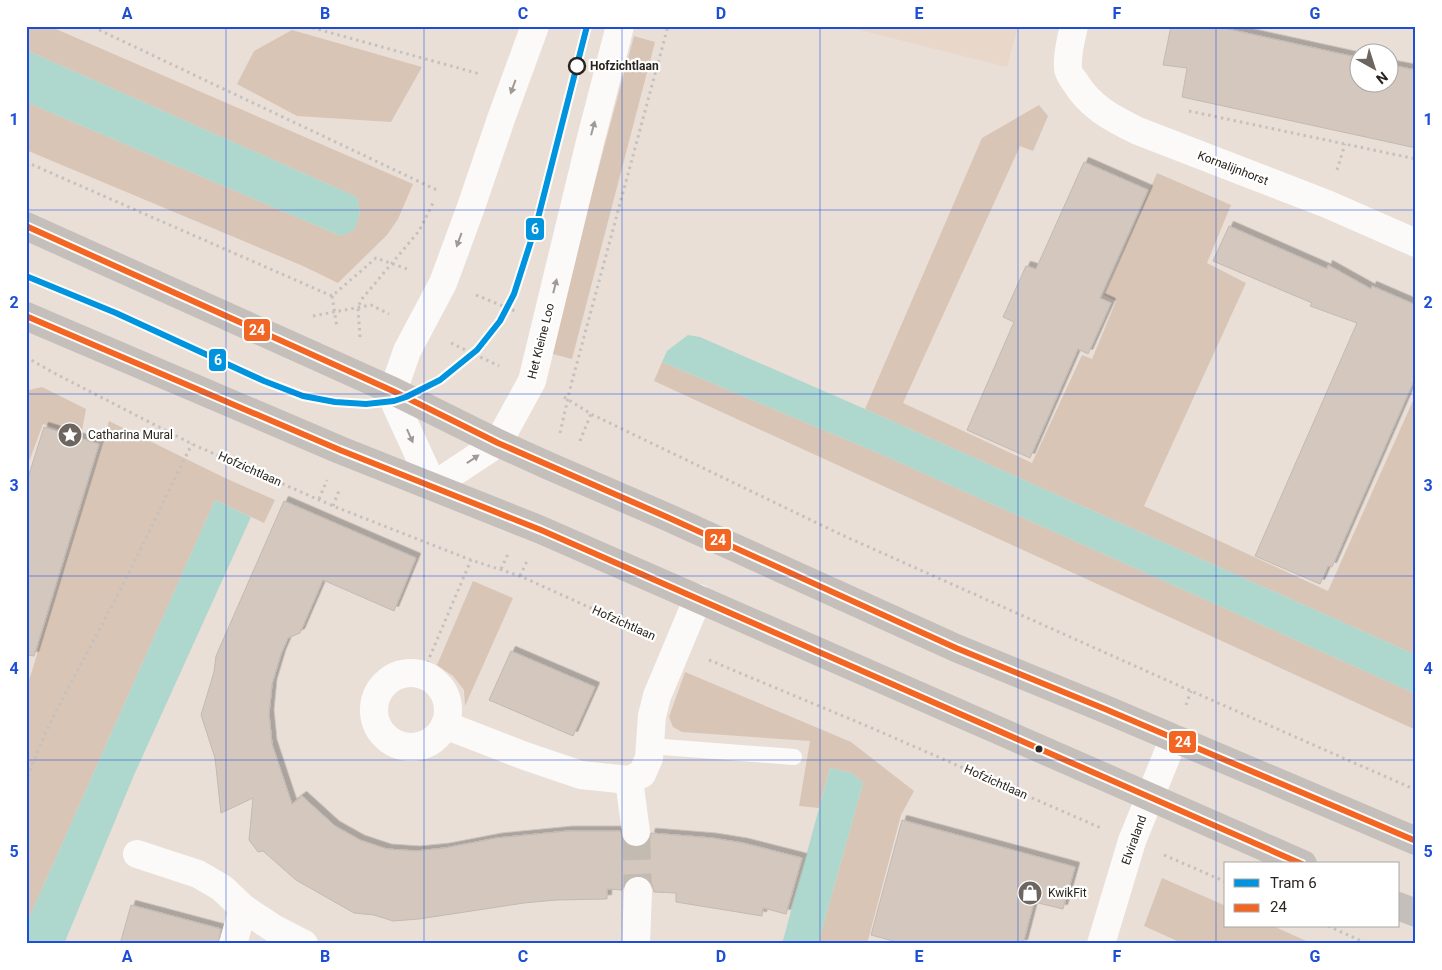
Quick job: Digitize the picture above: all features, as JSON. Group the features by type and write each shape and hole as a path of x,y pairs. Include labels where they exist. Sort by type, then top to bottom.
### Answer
{"main road":[{"path":"26,226 393,390 498,443 667,517 956,648 1416,841"},
{"path":"26,316 317,441 523,523 698,598 1297,862"},
{"path":"1400,907 1416,913"}],"street":[{"path":"433,486 394,401 393,390 407,351 443,283 500,119 535,26"},
{"name":"Het Kleine Loo","path":"433,486 498,443 532,382 620,26"},
{"name":"Kornalijnhorst","path":"1074,26 1068,70 1081,92 1109,117 1138,131 1328,204 1416,243"},
{"path":"446,725 525,756 581,775 629,780 642,774 649,758 652,716 657,696 698,598"},
{"path":"422,675 433,680 442,689 447,700 448,713 446,725 439,735 429,742 418,747 406,747 394,743 384,736 374,714 375,702 380,691 388,682 398,676 422,675"},
{"name":"Elviraland","path":"1101,944 1132,841 1174,738"},
{"path":"629,780 636,832"},
{"path":"137,854 198,874 222,888 243,908 273,928 304,944"},
{"path":"636,944 638,891"},
{"path":"234,944 243,908"}],"lane":[{"path":"650,746 794,757"}],"path":[{"path":"95,26 95,28 439,190 419,231 361,300 358,308"},
{"path":"306,26 480,74"},
{"path":"549,466 563,426 568,399 668,26"},
{"path":"477,83 483,66"},
{"path":"1188,111 1416,159"},
{"path":"26,162 332,296 376,258 443,283"},
{"name":"Hofzichtlaan","path":"26,357 192,444 333,506 471,560 501,569 677,646 874,728 1224,881"},
{"path":"532,382 568,399 591,414 842,535 1416,790"},
{"path":"26,783 32,764 47,731 192,444"},
{"path":"501,569 523,523"},
{"path":"422,675 471,560"},
{"path":"1332,928 1368,944"}],"shaded area":[{"path":"26,26 49,26 413,184 398,219 387,235 338,283 303,266 26,150 26,102 341,236 354,229 360,214 357,197 26,50"},
{"path":"844,26 1018,26 1007,67"},
{"path":"292,30 422,67 391,122 297,116 237,84 254,51"},
{"path":"634,36 655,42 572,359 549,353"},
{"path":"1039,105 1048,116 1033,151 1020,146 903,403 1032,463 1082,355 1092,359 1116,301 1104,295 1157,173 1231,205 1207,263 1246,283 1144,506 1328,591 1416,394 1416,655 865,409 982,138"},
{"path":"662,362 885,456 1416,694 1416,730 654,381"},
{"path":"42,387 86,409 81,436 43,424 30,459 26,462 26,395 29,390"},
{"path":"109,421 225,478 275,500 264,523 215,500 26,925 26,690"},
{"path":"473,581 513,598 465,706 464,690 453,676 437,665"},
{"path":"685,672 851,742 914,791 901,815 867,944 818,944 863,783 852,773 830,768 819,808 799,806 810,741 682,732 673,727 669,717"},
{"path":"1162,878 1224,905 1224,928 1277,928 1313,944 1184,944 1144,926"}],"water":[{"path":"26,50 357,197 360,214 354,230 341,236 26,102"},
{"path":"688,335 700,337 865,409 1416,655 1416,694 885,456 662,362 667,351"},
{"path":"215,500 251,517 134,775 64,944 26,944 26,925"},
{"path":"830,768 852,773 863,783 818,944 782,944"}],"building":[{"path":"1171,26 1214,26 1350,56 1350,92 1400,92 1400,67 1416,70 1416,148 1182,97 1187,68 1163,65"},
{"path":"1084,162 1148,190 1100,298 1111,303 1088,354 1078,349 1030,458 967,430 1014,322 1003,317 1026,266 1036,269"},
{"path":"1229,226 1327,269 1328,265 1371,289 1372,286 1416,305 1416,376 1332,567 1328,566 1320,584 1255,556 1357,323 1310,306 1312,303 1213,261"},
{"path":"44,427 99,444 34,656 26,655 26,484"},
{"path":"284,501 416,558 394,611 323,580 300,633 288,638 272,684 269,714 272,744 292,804 302,796 335,826 360,840 387,849 416,851 445,848 497,838 568,831 620,831 624,842 630,846 638,847 646,844 651,833 712,838 743,843 802,858 786,914 763,908 762,916 676,902 676,893 654,892 652,884 647,878 638,875 630,877 625,882 622,890 607,889 607,899 524,903 419,919 393,921 374,915 354,913 296,880 263,851 258,852 249,840 253,798 221,813 215,758 201,715 214,672 216,656"},
{"path":"511,651 595,687 573,736 489,700"},
{"path":"902,820 1075,867 1063,909 1034,902 1023,944 904,944 871,935"},
{"path":"131,905 221,929 218,944 120,944"}],"tunnel":[{"path":"636,832 638,891"}],"tram line":[{"name":"6","path":"26,276 116,313 264,381 303,396 335,402 366,404 394,401 406,397 440,380 477,350 500,321 514,294 537,222 587,26"}],"transit line":[{"name":"24","path":"26,226 393,391 498,443 667,517 956,648 1416,841"},
{"name":"24","path":"26,316 340,450 541,530 1297,862"}],"place":[{"name":"Hofzichtlaan","path":"577,66"},
{"name":"Catharina Mural","path":"70,435"},
{"name":"KwikFit","path":"1030,893"}]}
